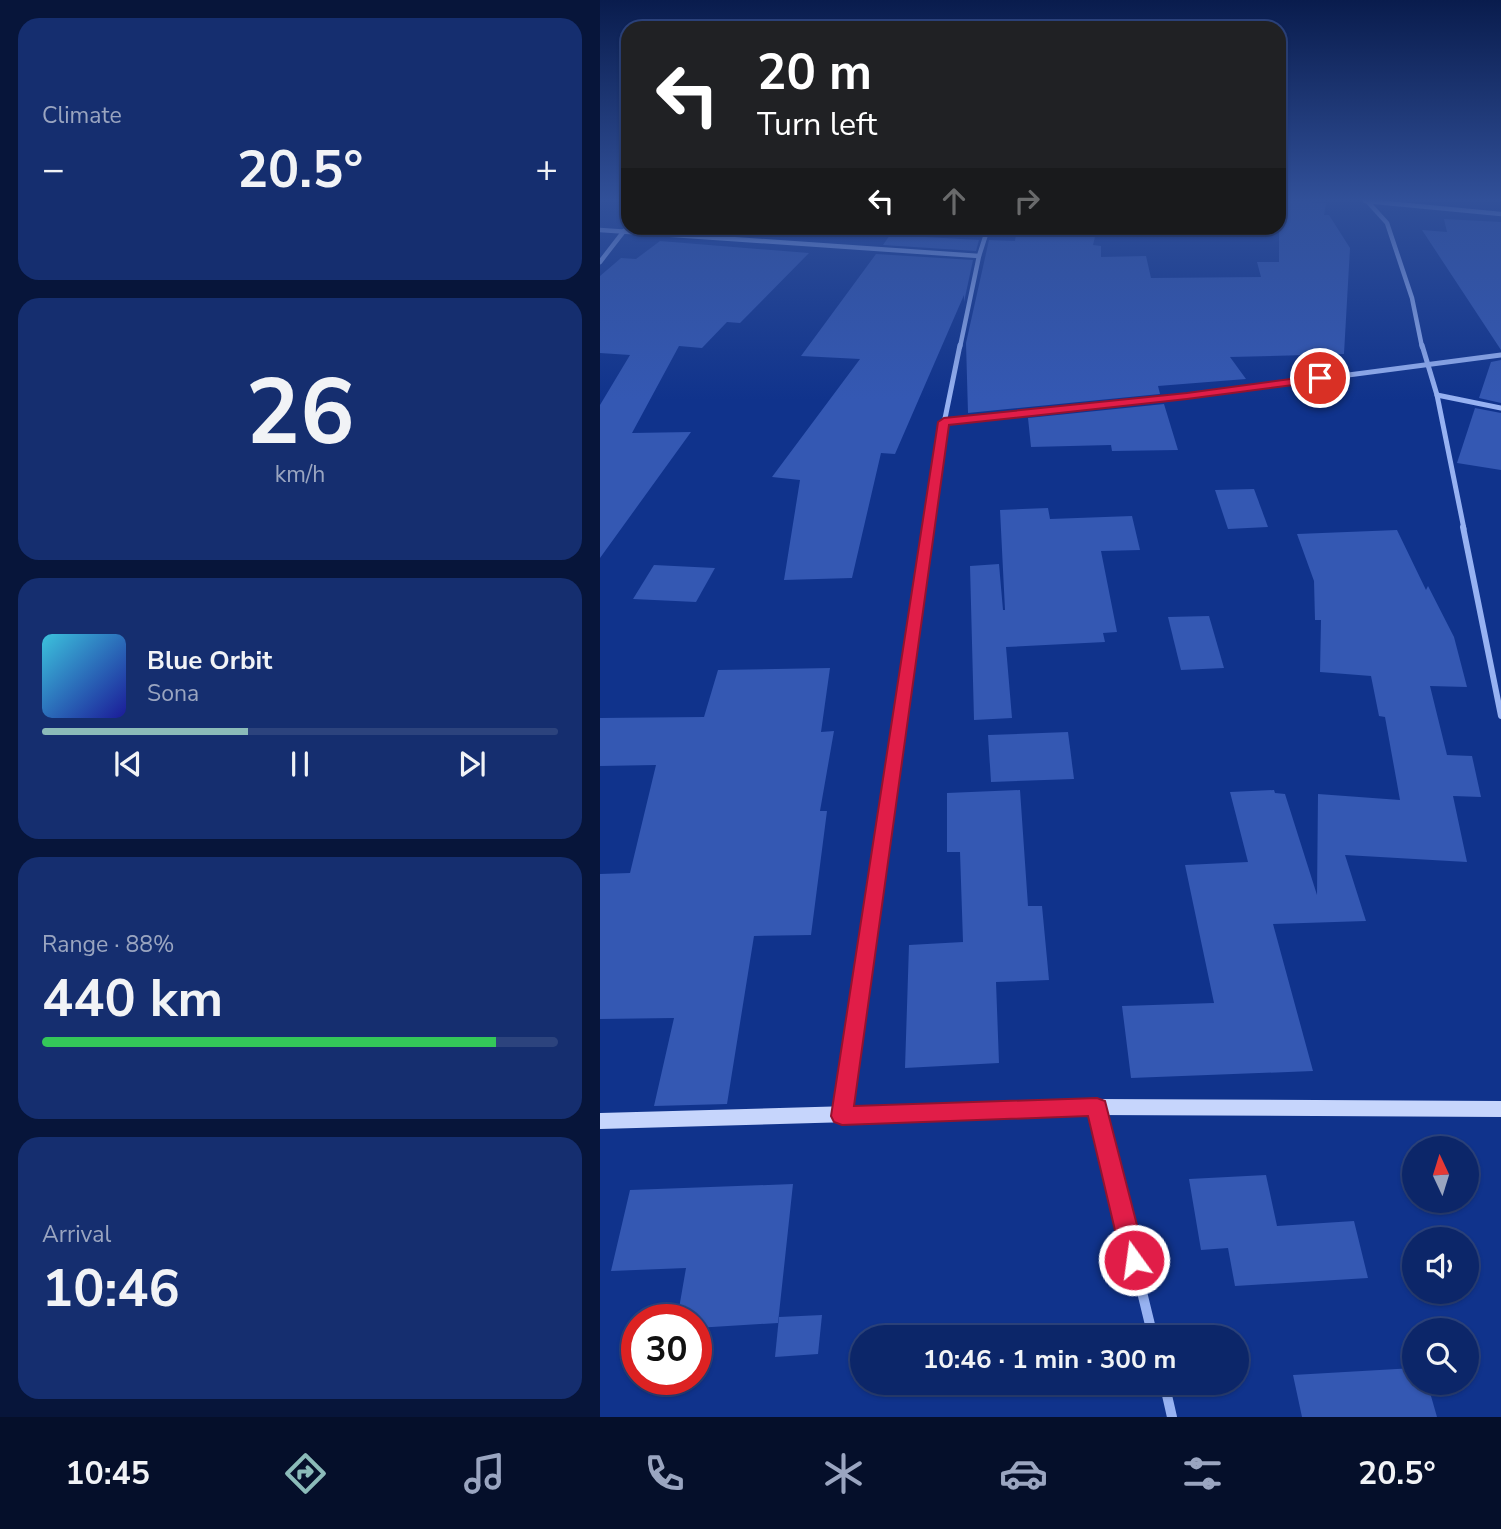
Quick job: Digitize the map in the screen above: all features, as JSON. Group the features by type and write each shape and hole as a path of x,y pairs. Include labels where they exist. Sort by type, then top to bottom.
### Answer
{"street":[{"path":"842,1116 944,422 977,267"},
{"path":"1402,267 1412,298 1426,364 1437,395 1501,716"},
{"path":"944,422 1187,396 1501,355"},
{"path":"1437,395 1501,408"},
{"path":"1097,1107 1150,1325"},
{"path":"600,1121 1097,1107 1501,1109"},
{"path":"1167,1395 1172,1417"}],"building":[{"path":"610,267 795,267 740,323 727,322 702,348 679,346 632,433 691,432 600,558 600,405 630,355 600,353 600,276"},
{"path":"866,267 971,267 964,302 964,295 895,454 881,453 852,578 784,580 800,480 772,477 860,359 801,356"},
{"path":"983,267 1149,267 1151,278 1261,277 1258,267 1349,267 1344,354 1230,357 1246,379 1158,386 1160,394 968,413 966,343"},
{"path":"1446,267 1501,267 1501,350"},
{"path":"1501,360 1501,403 1479,398 1491,362"},
{"path":"1164,404 1178,450 1112,451 1111,445 1031,447 1028,418"},
{"path":"1475,408 1501,413 1501,470 1457,463"},
{"path":"1254,489 1268,527 1228,529 1215,490"},
{"path":"1048,508 1050,519 1132,516 1140,550 1101,551 1117,632 1103,633 1105,642 1006,647 1012,718 974,720 970,566 999,564 1005,610 1000,510"},
{"path":"1397,530 1426,590 1428,586 1454,637 1467,687 1430,686 1447,755 1472,756 1481,797 1453,796 1467,862 1345,855 1366,921 1273,924 1313,1071 1131,1078 1122,1006 1214,1003 1185,865 1248,862 1230,792 1274,790 1275,793 1285,794 1317,895 1318,794 1400,800 1385,717 1379,716 1371,676 1320,672 1321,620 1315,620 1314,581 1297,534"},
{"path":"654,565 715,568 696,602 633,599"},
{"path":"1209,616 1224,668 1181,670 1168,617"},
{"path":"830,668 821,732 834,731 820,811 827,811 811,935 754,936 727,1104 654,1106 674,1018 600,1019 600,874 630,873 656,765 600,766 600,718 704,717 718,670"},
{"path":"1068,732 1074,779 991,782 988,735"},
{"path":"1020,790 1028,906 1042,906 1049,980 996,982 999,1063 905,1068 909,945 963,942 960,852 947,852 947,793"},
{"path":"1266,1175 1277,1226 1354,1221 1368,1278 1235,1286 1228,1248 1201,1250 1189,1179"},
{"path":"793,1184 778,1323 712,1327 712,1304 680,1304 686,1268 611,1271 630,1190"},
{"path":"822,1315 818,1354 775,1357 779,1317"},
{"path":"1402,1369 1402,1395 1431,1395 1437,1417 1302,1417 1293,1375"}],"route":[{"path":"1134,1260 1097,1107 842,1116 944,422 1187,396 1320,378"}]}
